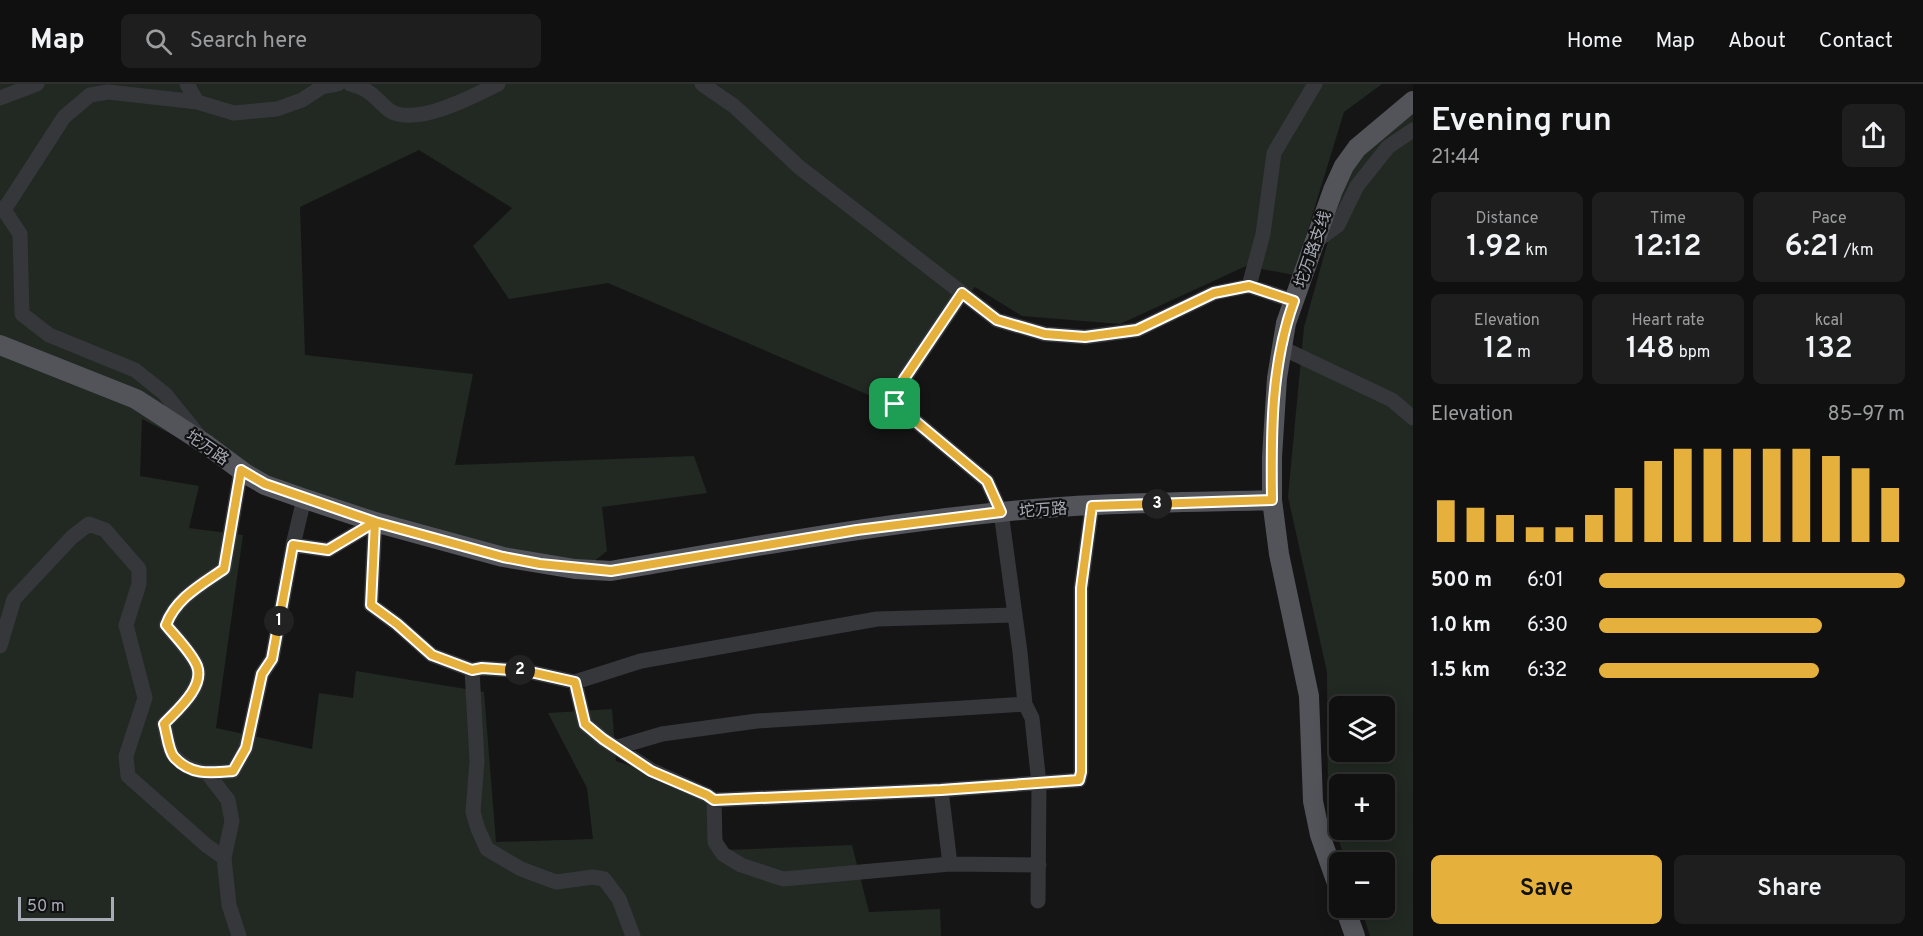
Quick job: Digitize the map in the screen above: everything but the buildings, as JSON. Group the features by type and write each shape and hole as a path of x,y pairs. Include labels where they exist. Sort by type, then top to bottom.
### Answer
{"main road":[{"name":"坨万路支线","path":"1272,500 1272,457 1280,347 1286,323 1333,190 1344,166 1357,148 1413,101"},
{"name":"坨万路","path":"0,345 136,399 265,484 375,522 512,559 563,567 611,571 857,530 1001,512 1092,506 1272,500"},
{"path":"1272,500 1279,554 1309,696 1313,801 1320,835 1329,861"},
{"path":"1349,918 1355,936"}],"street":[{"path":"0,98 36,84"},
{"path":"187,84 197,102"},
{"path":"207,445 165,394 135,370 49,335 22,314 20,234 2,209 64,117 90,94 108,92 197,102 234,113 277,109 302,100 322,87 338,84"},
{"path":"350,84 365,89 392,112 407,115 426,114 498,84"},
{"path":"702,84 735,106 800,167 997,320 1045,334 1085,337 1137,330 1214,293 1249,286 1294,301"},
{"path":"1249,286 1263,234 1274,153 1315,84"},
{"path":"1315,242 1338,225 1357,186 1388,147 1413,130"},
{"path":"962,293 904,379 895,404 987,481 1001,512 1025,704 1032,718 1039,784 1038,901"},
{"path":"1280,347 1392,400 1413,418"},
{"path":"241,470 224,569 182,599 170,613 166,625 196,664 199,673 192,693 164,724 173,756 196,771 208,774 233,771 246,748 262,674 272,659 304,499"},
{"path":"575,682 585,724 651,771 714,800 941,790 1079,780 1081,772 1081,588 1092,506"},
{"path":"375,522 371,605 432,655 472,670 482,668 526,671 575,682 641,661 877,619 1014,615"},
{"path":"293,545 328,550 375,522"},
{"path":"0,646 14,599 72,537 89,524 105,530 139,569 139,584 126,625 145,698 126,756 128,776 206,845 224,858"},
{"path":"472,670 477,760 472,812 487,849 521,869 556,882 593,877 604,879 619,899 633,936"},
{"path":"618,747 662,734 757,721 1025,704"},
{"path":"208,774 228,800 232,821 224,858 229,905 239,936"},
{"path":"941,790 950,864"},
{"path":"714,800 715,842 723,854 741,865 783,879 950,864 1039,865"}],"shaded area":[{"path":"0,84 1382,84 1344,112 1294,275 1246,266 1120,324 1022,316 975,287 885,402 608,283 509,299 473,246 512,208 419,150 300,207 305,355 473,374 455,465 694,456 707,493 602,507 607,551 574,577 275,488 142,419 140,476 199,486 189,528 243,535 216,728 312,749 319,693 353,698 356,671 484,692 496,842 593,839 587,788 548,713 612,709 616,761 711,792 725,850 852,845 869,912 940,909 941,936 0,936"},
{"path":"1413,102 1413,936 1370,936 1364,918 1395,918 1395,852 1343,852 1339,840 1395,840 1395,774 1329,774 1329,810 1328,807 1327,672 1288,497 1304,327 1342,191 1366,139"}],"route":[{"path":"895,404 904,379 962,293 997,320 1045,334 1085,337 1137,330 1214,293 1249,286 1294,301 1280,347 1274,415 1272,500 1092,506 1081,588 1081,772 1079,780 941,790 714,800 651,771 585,724 575,682 526,671 482,668 472,670 432,655 371,605 375,522 265,484 241,470 224,569 182,599 170,613 166,625 196,664 199,673 192,693 164,724 173,756 196,771 208,774 233,771 246,748 262,674 272,659 293,545 328,550 375,522 503,557 574,569 611,571 857,530 1001,512 987,481 895,404"}]}
